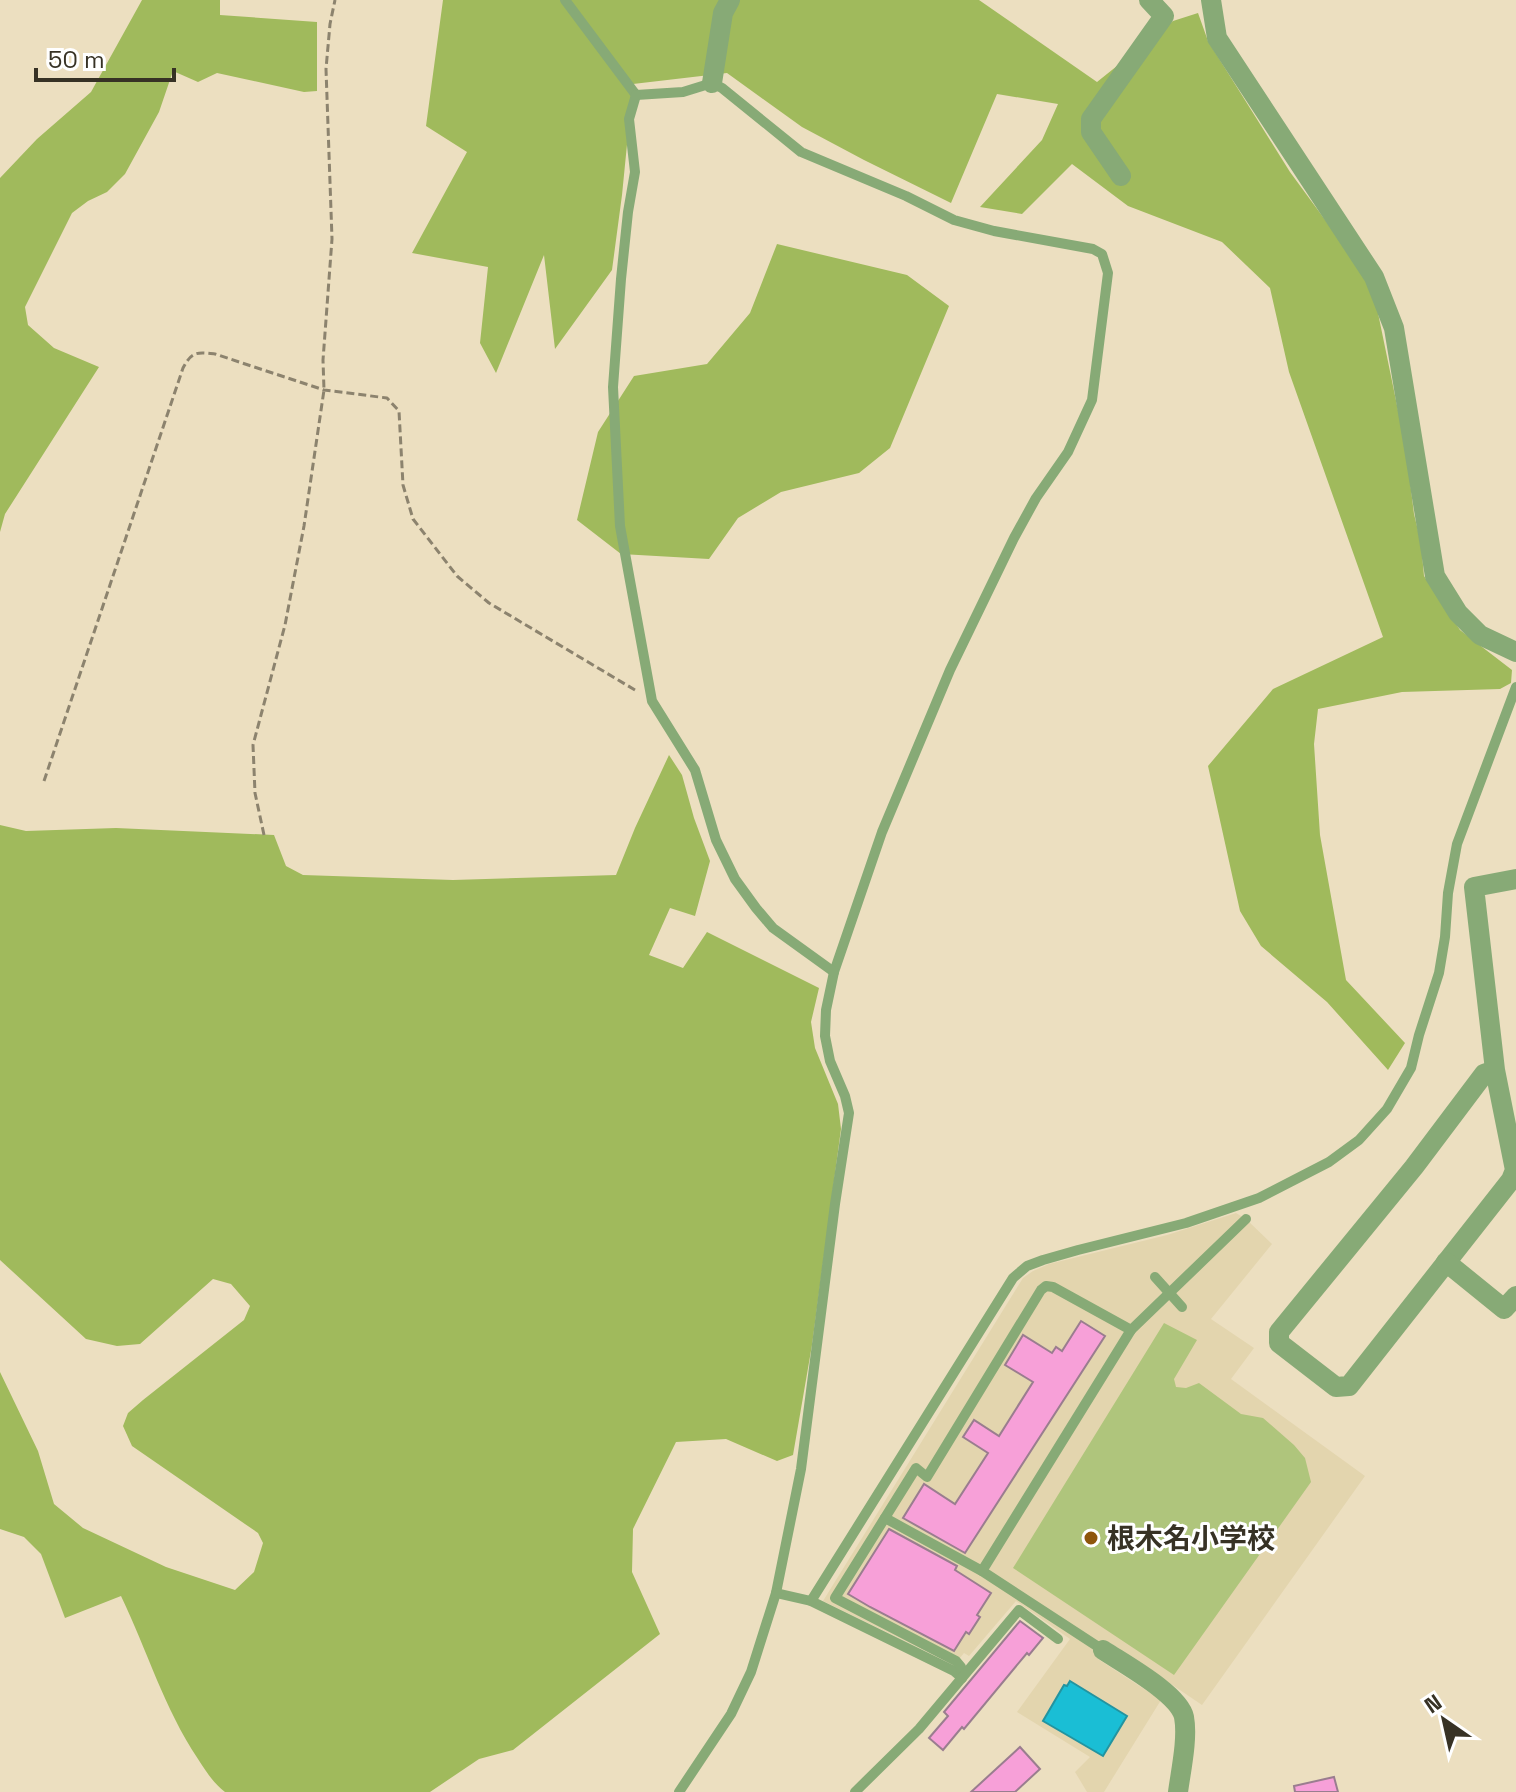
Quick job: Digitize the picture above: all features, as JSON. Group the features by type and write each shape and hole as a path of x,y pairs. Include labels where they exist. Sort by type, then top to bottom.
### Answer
{"street":[{"path":"712,83 723,13 730,0"},
{"path":"1121,176 1091,132 1091,119 1164,16 1149,0"},
{"path":"1208,2 1217,38 1374,277 1394,328 1435,576 1458,613 1480,635 1516,652"},
{"path":"1495,1070 1484,1074 1414,1167 1279,1332 1279,1343 1336,1387 1349,1386 1511,1180 1515,1170 1495,1070 1474,887 1516,879"},
{"path":"1446,1262 1504,1309 1516,1296"},
{"path":"1103,1650 1178,1702 1184,1715 1185,1729 1178,1792"}],"lane":[{"path":"565,0 636,95"},
{"path":"636,95 683,92 712,83 801,152 906,196 954,220 994,231 1093,249 1102,254 1108,273 1092,400 1068,452 1036,498 1014,538 950,670 882,832 834,972 826,1010 825,1036 830,1061 849,1113 801,1469 776,1593 751,1672 731,1714 679,1792"},
{"path":"636,95 629,119 635,172 621,279 613,387 620,526 652,701 695,770 716,840 735,879 773,928 834,972"},
{"path":"811,1601 1013,1278 1027,1266 1186,1223 1259,1198 1329,1162 1359,1140 1387,1109 1411,1068 1439,973 1457,844 1516,687"},
{"path":"982,1571 1131,1330 1246,1219"},
{"path":"1155,1277 1182,1307"},
{"path":"962,1678 961,1667 956,1661 835,1598 916,1468 927,1477 1041,1290 1046,1286 1053,1287 1131,1330"},
{"path":"885,1518 982,1571 1103,1650"},
{"path":"776,1593 811,1601 954,1671 962,1678"},
{"path":"855,1792 919,1729 1019,1610 1058,1639"}],"path":[{"path":"264,835 255,793 253,745 285,625 304,526 324,390 323,360 332,239 326,69 335,0"},
{"path":"44,781 183,368 193,354 201,352 324,390 387,398 399,411 403,485 413,519 457,576 489,603 652,701"}],"shaded area":[{"name":"根木名小学校","path":"1236,1213 1272,1244 1211,1319 1254,1348 1231,1379 1365,1476 1202,1705 1109,1642 1098,1659 1161,1700 1104,1792 1087,1792 1075,1772 1090,1757 1017,1712 1070,1639 1016,1601 969,1656 964,1653 954,1665 823,1601 1023,1278 1049,1264 1167,1235"}],"green space":[{"path":"142,0 220,0 220,15 317,22 317,91 304,92 217,73 198,82 173,71 159,112 125,174 107,192 72,213 25,307 28,325 54,348 99,367 5,514 0,532 0,178 37,139 91,92"},
{"path":"443,0 979,0 1097,82 1173,21 1198,13 1208,41 1290,172 1372,284 1406,449 1424,576 1460,630 1512,670 1511,683 1500,689 1402,692 1318,709 1314,744 1320,835 1346,980 1405,1043 1388,1070 1327,1002 1261,946 1240,911 1208,766 1273,689 1383,637 1289,372 1270,288 1222,242 1128,206 1072,164 1022,214 980,207 1042,140 1058,104 997,94 951,203 802,127 727,73 633,84 612,270 555,349 544,255 496,373 480,343 488,267 412,253 467,152 426,126"},
{"path":"777,244 907,275 949,306 890,448 859,473 781,492 738,518 709,559 621,554 577,520 598,432 634,376 707,364 750,313"},
{"path":"669,755 682,775 710,861 695,916 670,908 649,955 683,968 707,932 819,988 811,1022 815,1048 838,1104 841,1129 812,1345 793,1455 777,1461 726,1439 676,1442 633,1529 632,1572 660,1634 513,1750 479,1759 430,1792 225,1792 207,1772 175,1720 121,1596 65,1618 41,1554 24,1537 0,1529 0,1372 38,1451 54,1504 83,1528 166,1567 235,1590 254,1572 263,1543 258,1533 132,1446 123,1426 128,1413 244,1320 250,1306 231,1284 213,1279 140,1344 117,1346 86,1339 0,1260 0,825 26,831 116,828 274,835 286,866 303,875 453,880 616,875"},
{"path":"1164,1323 1197,1340 1174,1379 1176,1387 1186,1388 1199,1383 1241,1414 1263,1418 1305,1458 1311,1482 1174,1675 1013,1568"}],"water":[{"path":"1070,1681 1127,1716 1103,1756 1043,1721 1064,1685 1067,1686"}],"building":[{"path":"1081,1321 1105,1336 965,1553 903,1518 924,1484 955,1504 988,1453 963,1437 974,1420 999,1436 1033,1382 1005,1365 1023,1335 1052,1353 1056,1347 1062,1351"},
{"path":"889,1529 957,1566 955,1570 991,1593 977,1615 980,1617 954,1651 848,1594"},
{"path":"1020,1621 1043,1638 943,1750 929,1738 948,1716 944,1712"},
{"path":"1020,1747 1040,1769 1015,1792 971,1792"},
{"path":"1334,1777 1338,1792 1295,1792 1294,1786"}],"place":[{"name":"根木名小学校","path":"1091,1538"}]}
